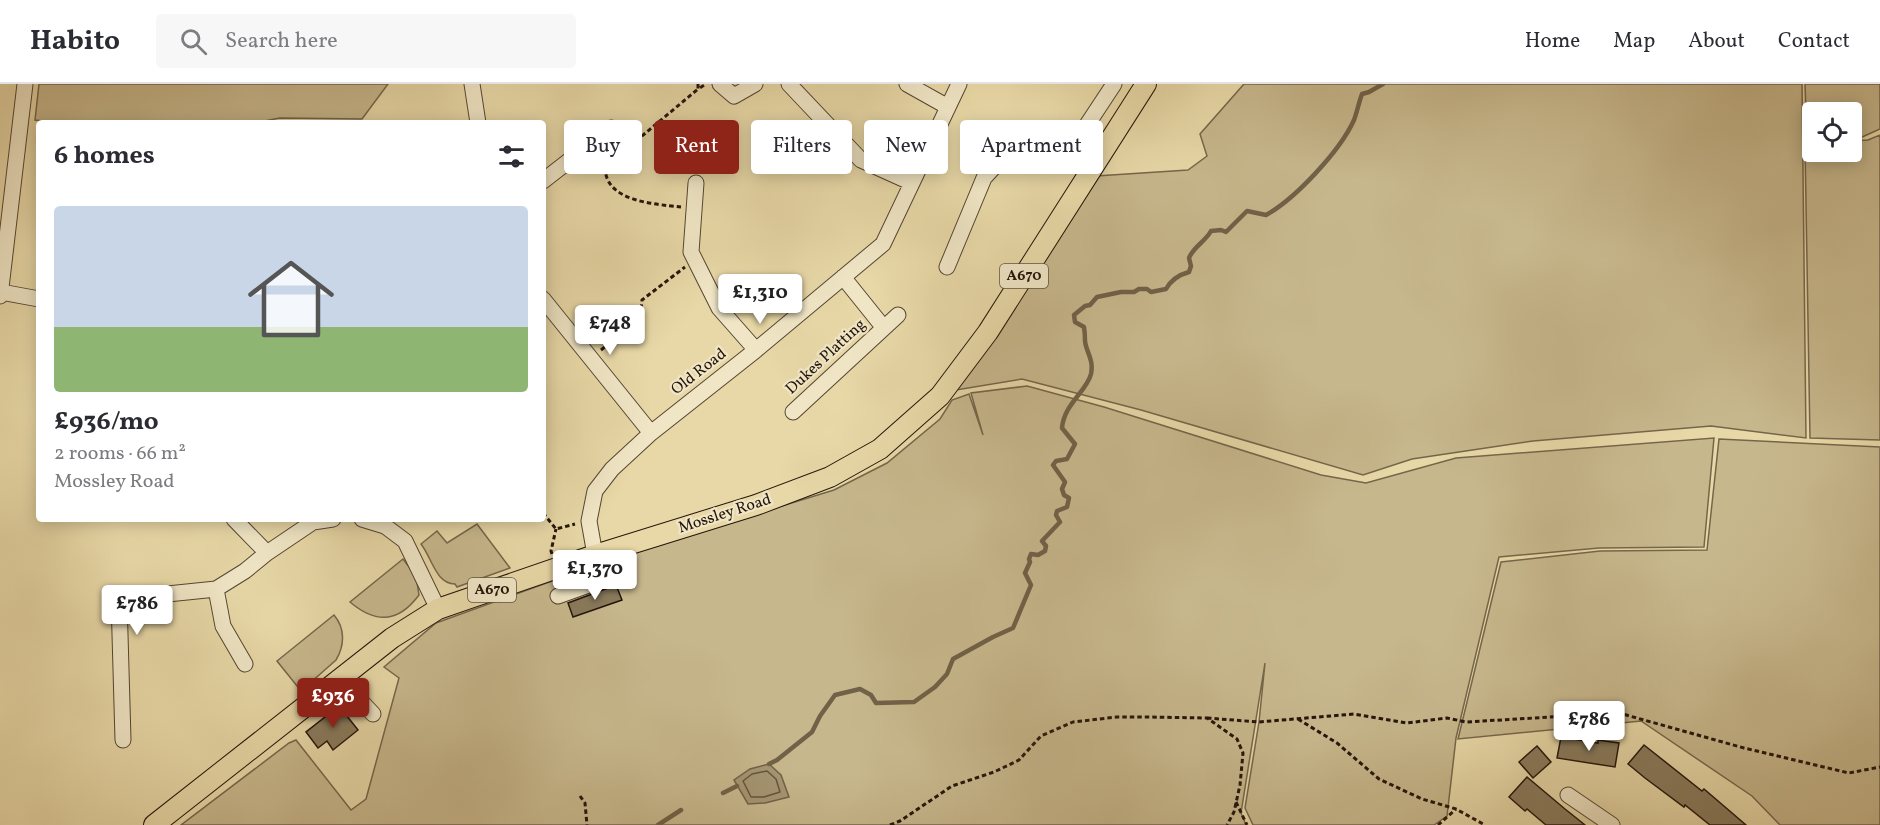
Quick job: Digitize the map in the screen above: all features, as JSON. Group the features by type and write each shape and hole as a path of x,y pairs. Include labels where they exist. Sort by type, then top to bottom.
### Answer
{"main road":[{"name":"Mossley Road","path":"154,825 392,638 438,609 557,567 756,505 830,477 880,449 940,396 988,332 1142,86"}],"street":[{"path":"25,84 2,252 0,294 36,299"},
{"path":"472,84 478,120"},
{"path":"720,84 734,96 755,84"},
{"path":"789,84 861,160 912,183"},
{"path":"907,84 948,107"},
{"name":"Old Road","path":"595,555 589,521 596,491 612,469 651,433 756,350 883,244 958,84"},
{"path":"947,267 984,178 996,165 1015,157 1043,164 1063,152 1085,128 1114,84"},
{"path":"546,179 564,164"},
{"path":"696,183 691,252 719,308 756,350"},
{"name":"Dukes Platting","path":"843,277 884,328"},
{"path":"546,303 651,433"},
{"name":"Dukes Platting","path":"793,412 898,315"},
{"path":"237,522 267,554"},
{"path":"123,740 119,599 216,589 313,522"},
{"path":"372,522 385,526 405,541 438,609"},
{"path":"558,596 625,572 626,564 620,547"},
{"path":"216,589 224,626 245,664"},
{"path":"340,679 373,714"},
{"path":"1568,795 1612,825"}],"path":[{"path":"698,84 698,89"},
{"path":"694,209 644,202 627,196 610,186 605,176 605,167 706,84"},
{"path":"591,358 640,320 642,300 695,260"},
{"path":"546,517 556,529"},
{"path":"556,529 589,521"},
{"path":"556,529 551,551 557,567"},
{"path":"890,825 900,821 952,786 994,772 1019,760 1041,736 1073,722 1117,717 1207,718 1259,722 1354,714 1407,723 1447,718 1466,722 1619,713 1744,748 1849,773 1880,767"},
{"path":"1207,718 1237,739 1243,753 1240,785 1234,812 1227,825"},
{"path":"1297,718 1337,743 1379,779 1422,799 1456,809 1485,825"},
{"path":"580,796 585,803 586,825"},
{"path":"1236,802 1247,825"},
{"path":"1438,825 1456,809"}],"shaded area":[{"path":"39,84 388,84 362,119 35,120"},
{"path":"1244,84 1802,84 1806,438 1711,426 1533,441 1412,459 1363,475 1141,410 1022,379 956,390 1096,176 1188,170 1207,156 1200,134"},
{"path":"1805,84 1880,84 1880,129 1862,137 1862,102 1806,102"},
{"path":"1880,135 1880,440 1810,438 1805,162 1862,162 1862,140"},
{"path":"1027,386 1104,407 1321,475 1366,483 1456,458 1714,438 1704,547 1599,548 1499,557 1456,738 1447,816 1434,825 1253,825 1245,808 1259,722 1265,663 1241,813 1246,825 181,825 296,740 351,810 366,799 399,678 384,667 436,623 638,550 834,490 887,463 940,419 952,400 969,394 983,435 971,393"},
{"path":"1719,439 1880,447 1880,825 1780,825 1752,796 1641,721 1458,739 1501,562 1600,551 1707,550"},
{"path":"477,524 510,568 457,587 443,580 421,544 437,531 447,543"},
{"path":"403,559 416,576 419,595 403,611 395,615 378,617 350,602"},
{"path":"334,615 342,631 339,654 336,660 301,691 277,661"}],"water":[{"path":"769,764 781,775 789,797 765,803 748,804 734,780 750,769"}],"building":[{"path":"616,585 622,600 573,617 568,603"},
{"path":"339,706 358,730 333,750 327,741 318,748 306,732"},
{"path":"1561,737 1598,743 1598,740 1619,743 1615,767 1557,758"},
{"path":"1644,745 1702,791 1704,789 1746,825 1710,825 1645,778 1628,764"},
{"path":"1537,746 1551,762 1533,778 1519,762"},
{"path":"1527,777 1585,825 1546,825 1527,809 1525,811 1509,797"}],"waterway":[{"path":"769,764 812,732 835,695 860,689 871,695 876,703 914,702 935,687 947,674 953,659 1013,628 1031,585 1025,573 1031,554 1038,555 1045,551 1046,546 1042,541 1060,522 1056,515 1057,511 1067,507 1069,498 1064,495 1062,489 1065,482 1053,465 1056,461 1067,459 1075,444 1062,428 1064,419 1089,380 1092,369 1084,327 1075,322 1074,315 1085,306 1090,305 1097,297 1134,292 1139,289 1147,289 1151,292 1166,289 1175,278 1189,272 1191,254 1211,231 1226,232 1247,211 1266,215 1278,208 1316,173 1338,146 1354,120 1362,94 1383,84"},
{"path":"723,793 737,786"},
{"path":"658,825 681,810"}]}
